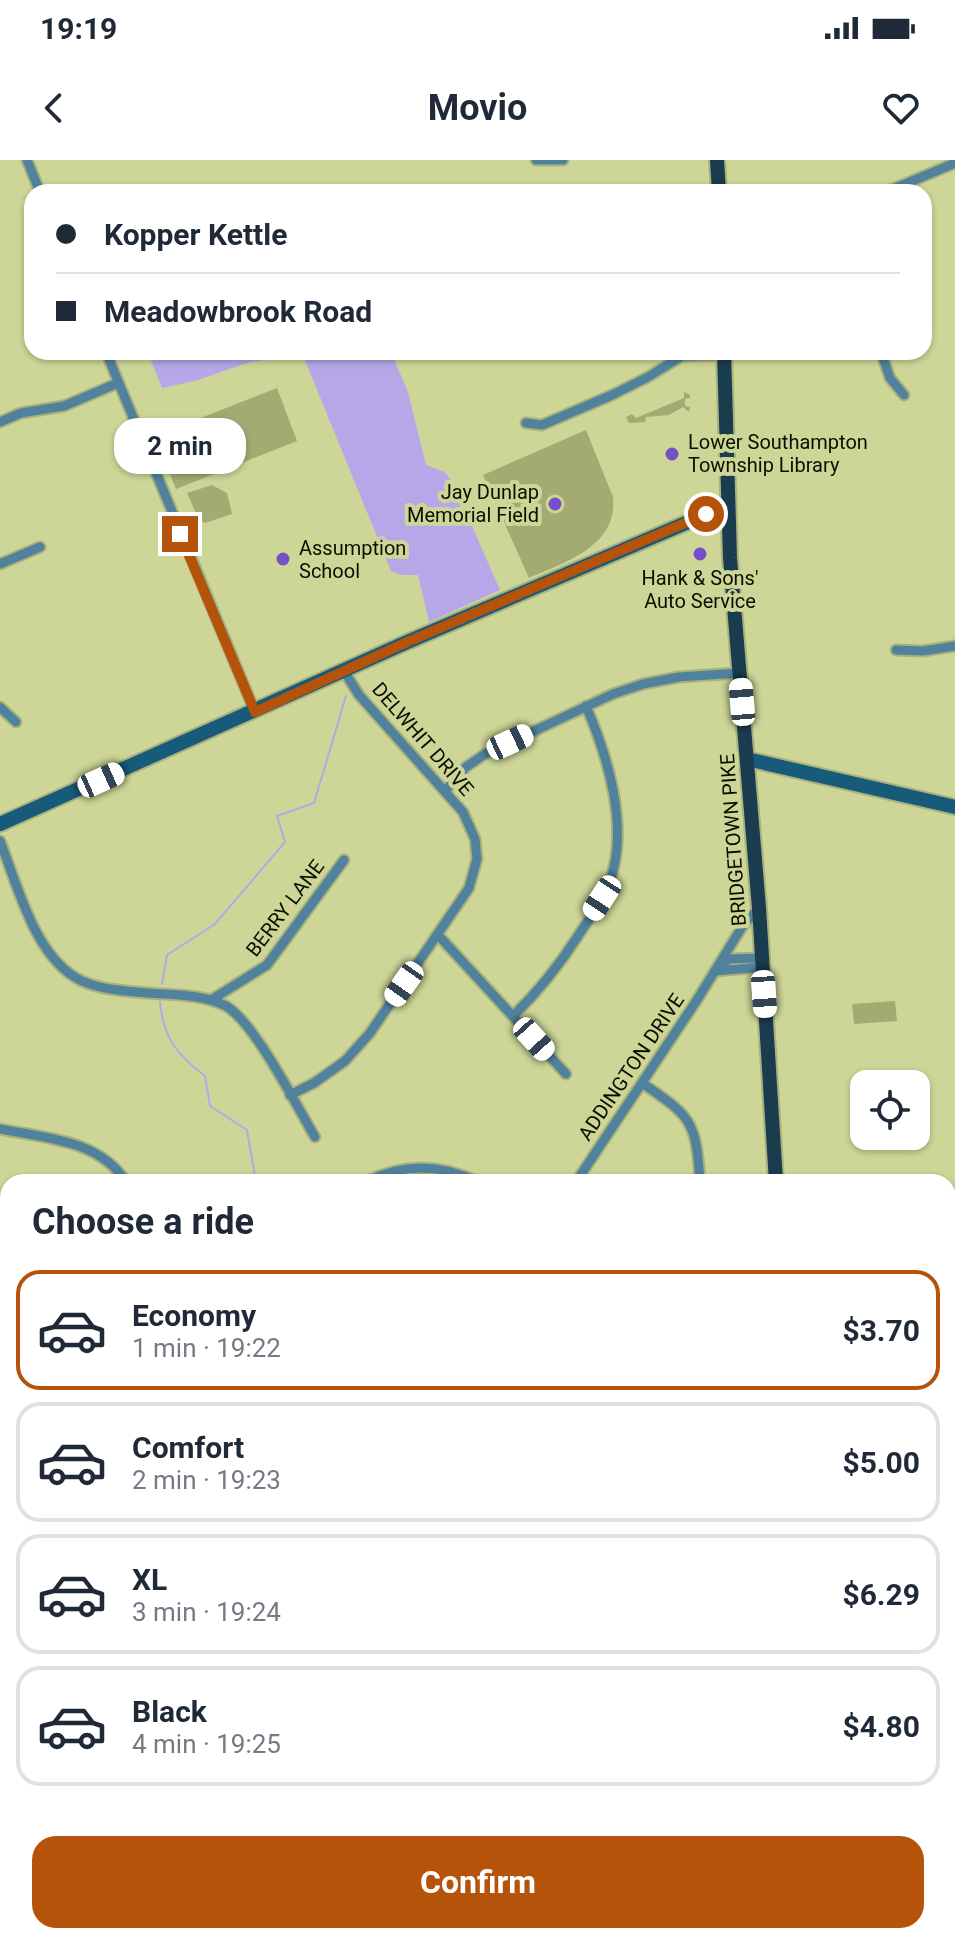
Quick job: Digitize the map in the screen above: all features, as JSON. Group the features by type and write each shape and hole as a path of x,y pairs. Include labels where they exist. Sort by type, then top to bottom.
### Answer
{"main road":[{"path":"717,160 718,184"},
{"name":"BRIDGETOWN PIKE","path":"724,360 728,505 775,1174"},
{"path":"0,824 653,535 728,505"},
{"path":"747,759 955,807"}],"street":[{"path":"27,160 37,184"},
{"path":"536,160 563,160"},
{"path":"905,184 955,163"},
{"path":"109,360 255,712"},
{"path":"526,423 542,425 612,395 676,360"},
{"path":"884,360 890,378 904,395"},
{"path":"0,422 31,410 64,406 118,383"},
{"path":"0,564 40,547"},
{"path":"896,650 923,651 955,646"},
{"name":"DELWHIT DRIVE","path":"290,1095 325,1077 370,1033 469,888 477,859 475,839 468,820 359,695 344,671"},
{"path":"445,791 478,758 586,706 643,684 679,677 739,673"},
{"path":"513,1016 552,977 602,898 615,863 617,843 609,767 586,706"},
{"path":"0,707 16,722"},
{"path":"0,841 37,934 52,957 67,972 90,984 115,990 211,1000 235,1013 250,1029 315,1137"},
{"name":"BERRY LANE","path":"211,1000 267,965 344,860"},
{"name":"ADDINGTON DRIVE","path":"581,1174 742,927 759,908"},
{"path":"438,935 566,1074"},
{"path":"715,971 729,959 762,963"},
{"path":"642,1083 678,1108 690,1123 697,1141 699,1174"},
{"path":"0,1129 96,1152 112,1163 120,1174"},
{"path":"385,1174 422,1168 457,1174"}],"green space":[{"path":"277,388 297,441 176,489 155,436"},
{"path":"684,392 690,395 685,399 685,406 690,407 689,412 683,407 669,415 646,417 645,422 629,423 626,417 632,414 636,418 684,398"},
{"name":"Jay Dunlap Memorial Field","path":"586,430 613,497 607,528 587,550 529,578 483,475"},
{"path":"212,485 227,493 232,514 205,523 199,520 187,493"},
{"path":"895,1001 897,1021 854,1024 852,1004"}],"shaded area":[{"path":"151,360 264,360 195,381 162,388"},
{"path":"305,360 394,360 408,392 426,465 445,472 460,494 460,507 472,526 500,590 429,622 418,575 401,575 391,571"}],"waterway":[{"path":"162,984 167,955 215,924 285,842 277,816 314,803 346,696"},
{"path":"160,1002 164,1025 173,1044 205,1076 210,1106 247,1130 255,1174"}],"place":[{"name":"Lower Southampton Township Library","path":"672,454"},
{"name":"Jay Dunlap Memorial Field","path":"555,504"},
{"name":"Hank & Sons' Auto Service","path":"700,554"},
{"name":"Assumption School","path":"283,559"}],"route":[{"path":"180,534 255,712 405,643 706,514"}]}
